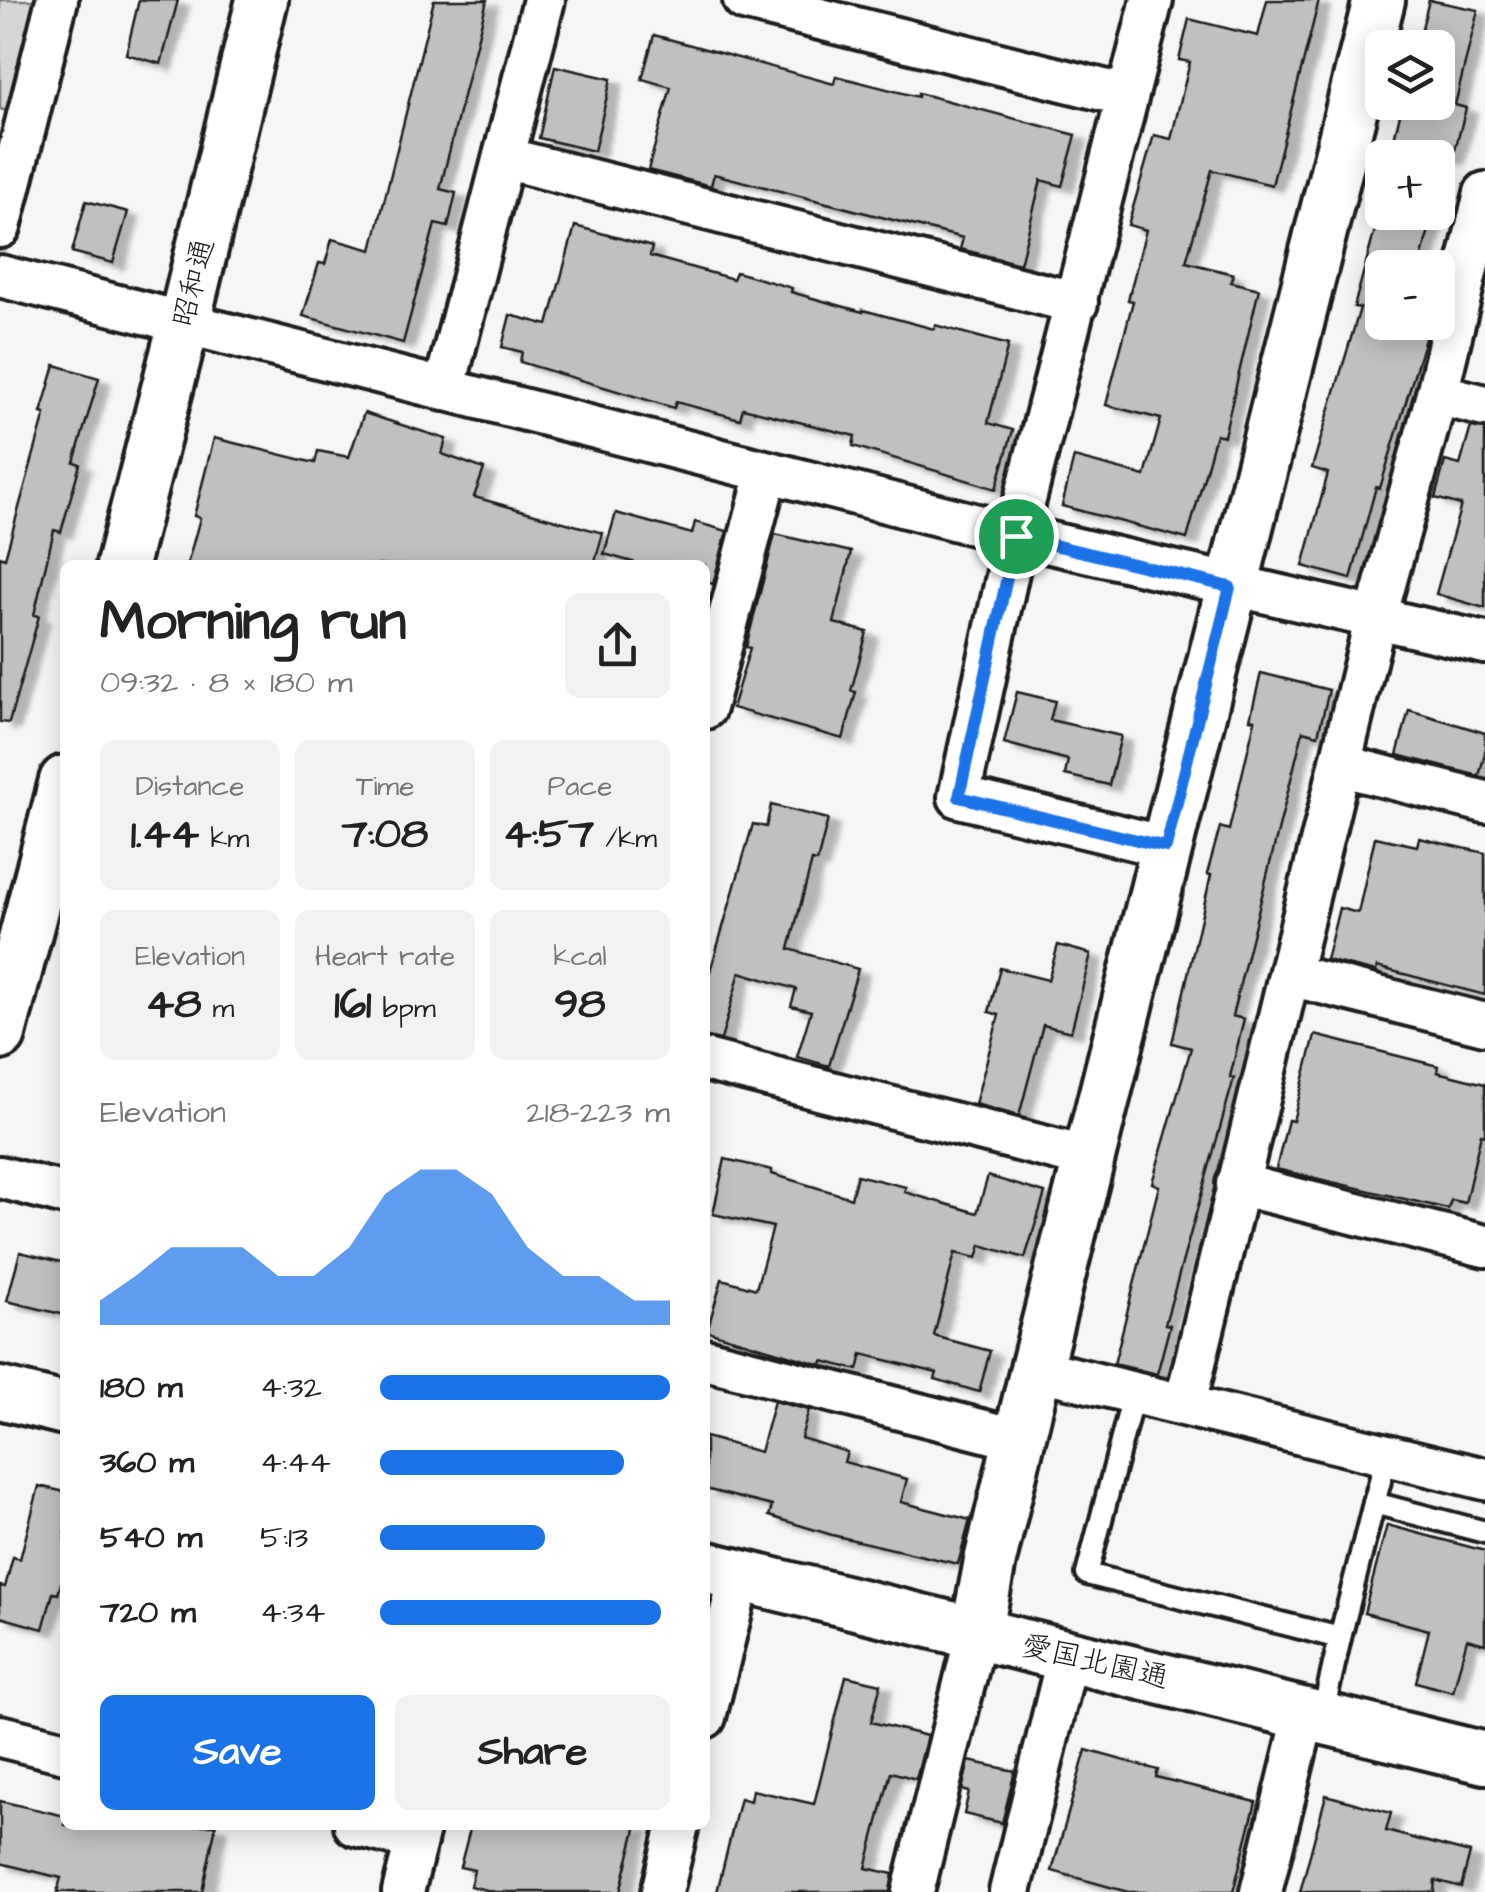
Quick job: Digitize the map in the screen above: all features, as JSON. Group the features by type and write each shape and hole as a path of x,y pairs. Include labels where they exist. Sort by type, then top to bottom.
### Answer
{"street":[{"path":"0,227 12,126 57,0"},
{"name":"昭和通","path":"123,560 262,0"},
{"path":"444,390 544,0"},
{"path":"744,0 1127,96"},
{"path":"1152,0 1016,536 959,797 1166,847"},
{"path":"913,1892 1036,1368 1379,0"},
{"path":"504,158 1077,303"},
{"path":"1185,1404 1376,617 1437,394 1485,193"},
{"path":"0,276 1016,536 1485,643"},
{"path":"1437,394 1485,406"},
{"path":"710,689 767,472"},
{"path":"1342,766 1485,802"},
{"path":"0,1034 51,895 60,822"},
{"path":"1290,975 1485,1024"},
{"path":"710,1061 1089,1158"},
{"path":"0,1177 60,1193"},
{"path":"1237,1184 1485,1246"},
{"path":"710,1361 1020,1440"},
{"path":"1036,1368 1485,1480"},
{"path":"0,1393 60,1408"},
{"path":"710,1675 722,1571"},
{"name":"愛国北園通","path":"722,1571 1485,1758"},
{"path":"1010,1892 1068,1655"},
{"path":"1260,1892 1314,1715"},
{"path":"0,1736 60,1751"},
{"path":"662,1892 677,1830"},
{"path":"403,1892 418,1833"}],"lane":[{"path":"1134,1392 1087,1574 1340,1638"},
{"path":"1314,1715 1340,1638 1387,1455"},
{"path":"1374,1504 1485,1532"}],"shaded area":[{"path":"0,0 45,0 16,114 0,109"}],"building":[{"path":"139,0 178,0 161,64 126,54"},
{"path":"434,0 487,0 440,189 456,193 448,227 435,224 403,343 303,316 319,263 325,264 332,239 372,250"},
{"path":"1267,0 1319,0 1272,185 1212,170 1186,262 1233,274 1231,282 1259,289 1224,436 1216,434 1187,539 1062,506 1074,457 1145,476 1161,419 1106,405 1133,301 1128,300 1146,230 1128,225 1154,135 1171,139 1190,62 1179,60 1189,19 1258,36"},
{"path":"1429,0 1478,10 1455,105 1455,30 1422,30"},
{"path":"654,35 834,84 836,76 918,97 918,93 1076,135 1062,186 1041,180 1020,264 960,249 963,238 714,174 711,186 648,170 671,87 642,79"},
{"path":"555,66 611,79 594,151 539,138"},
{"path":"1455,105 1466,108 1455,150 1455,140 1394,140 1399,120 1455,120"},
{"path":"86,201 128,212 113,263 72,252"},
{"path":"575,226 652,247 650,256 733,279 736,272 863,312 934,329 935,325 1008,345 988,423 1013,430 996,489 853,446 855,436 743,408 740,419 676,402 674,408 520,362 522,352 502,347 510,315 548,325"},
{"path":"1375,230 1429,230 1424,250 1369,250"},
{"path":"1365,267 1365,340 1425,340 1380,488 1376,487 1351,579 1303,566 1328,473 1312,468 1360,308 1354,307"},
{"path":"55,365 99,378 74,462 80,464 61,532 54,530 34,615 39,616 9,723 0,722 0,556 5,558"},
{"path":"364,413 446,439 442,454 484,469 474,497 603,533 595,560 188,560 200,518 194,516 214,438 315,463 318,451 349,457"},
{"path":"1471,427 1485,429 1485,608 1436,594 1461,505 1435,498 1445,461 1460,465"},
{"path":"616,513 692,534 695,522 727,531 713,584 710,560 625,560 604,554"},
{"path":"775,534 851,552 834,623 867,632 843,739 732,708 750,648 746,647"},
{"path":"1261,673 1329,690 1318,735 1303,731 1232,1016 1244,1019 1230,1077 1234,1078 1165,1324 1170,1325 1157,1374 1114,1364 1159,1186 1152,1183 1191,1048 1172,1043 1211,875 1207,874 1220,827 1229,830 1255,720 1250,719"},
{"path":"1017,692 1055,701 1050,720 1121,736 1109,785 1065,775 1068,760 1004,743"},
{"path":"1409,710 1485,733 1479,776 1397,755"},
{"path":"771,805 828,819 817,862 812,861 789,949 858,969 829,1066 797,1057 811,1011 791,1006 796,989 740,972 721,1040 710,1038 710,972 753,824 766,827"},
{"path":"1375,837 1417,846 1419,838 1485,853 1485,995 1377,967 1376,972 1326,960 1339,908 1358,913"},
{"path":"1058,945 1091,954 1071,1032 1043,1025 1019,1116 975,1104 999,1015 989,1012 1000,968 1048,980"},
{"path":"1315,1035 1438,1066 1437,1072 1485,1084 1485,1135 1481,1134 1465,1203 1451,1200 1448,1209 1276,1169"},
{"path":"725,1159 772,1170 772,1174 851,1198 857,1175 906,1187 904,1192 977,1213 988,1176 1045,1193 1025,1258 981,1245 977,1258 955,1253 934,1336 990,1351 979,1392 935,1379 937,1373 862,1354 858,1370 823,1361 822,1365 710,1332 722,1279 756,1289 773,1227 713,1214"},
{"path":"20,1252 60,1262 60,1314 7,1301"},
{"path":"774,1401 809,1410 801,1438 847,1452 844,1462 907,1479 901,1502 970,1520 958,1564 832,1535 769,1516 772,1506 710,1490 710,1438 760,1452"},
{"path":"39,1486 60,1491 60,1587 58,1594 53,1593 43,1629 0,1617 0,1586 5,1587 13,1557 20,1559"},
{"path":"1387,1525 1485,1551 1485,1644 1467,1639 1453,1692 1416,1682 1429,1630 1364,1613"},
{"path":"846,1676 881,1684 871,1722 927,1736 916,1779 891,1772 866,1868 893,1874 890,1892 717,1892 740,1798 750,1801 752,1790 814,1804"},
{"path":"1086,1750 1158,1770 1156,1777 1256,1802 1233,1892 1128,1892 1052,1871"},
{"path":"969,1761 1015,1771 1002,1823 964,1814 969,1792 962,1790"},
{"path":"1326,1795 1391,1813 1386,1831 1470,1853 1461,1887 1435,1880 1434,1892 1300,1892"},
{"path":"0,1801 60,1815 60,1830 215,1830 202,1892 57,1892 61,1878 0,1863"},
{"path":"470,1830 636,1830 620,1892 495,1892 470,1886 474,1870 460,1867"}],"route":[{"path":"1016,536 1230,587 1166,847 959,797 1016,536"}]}
